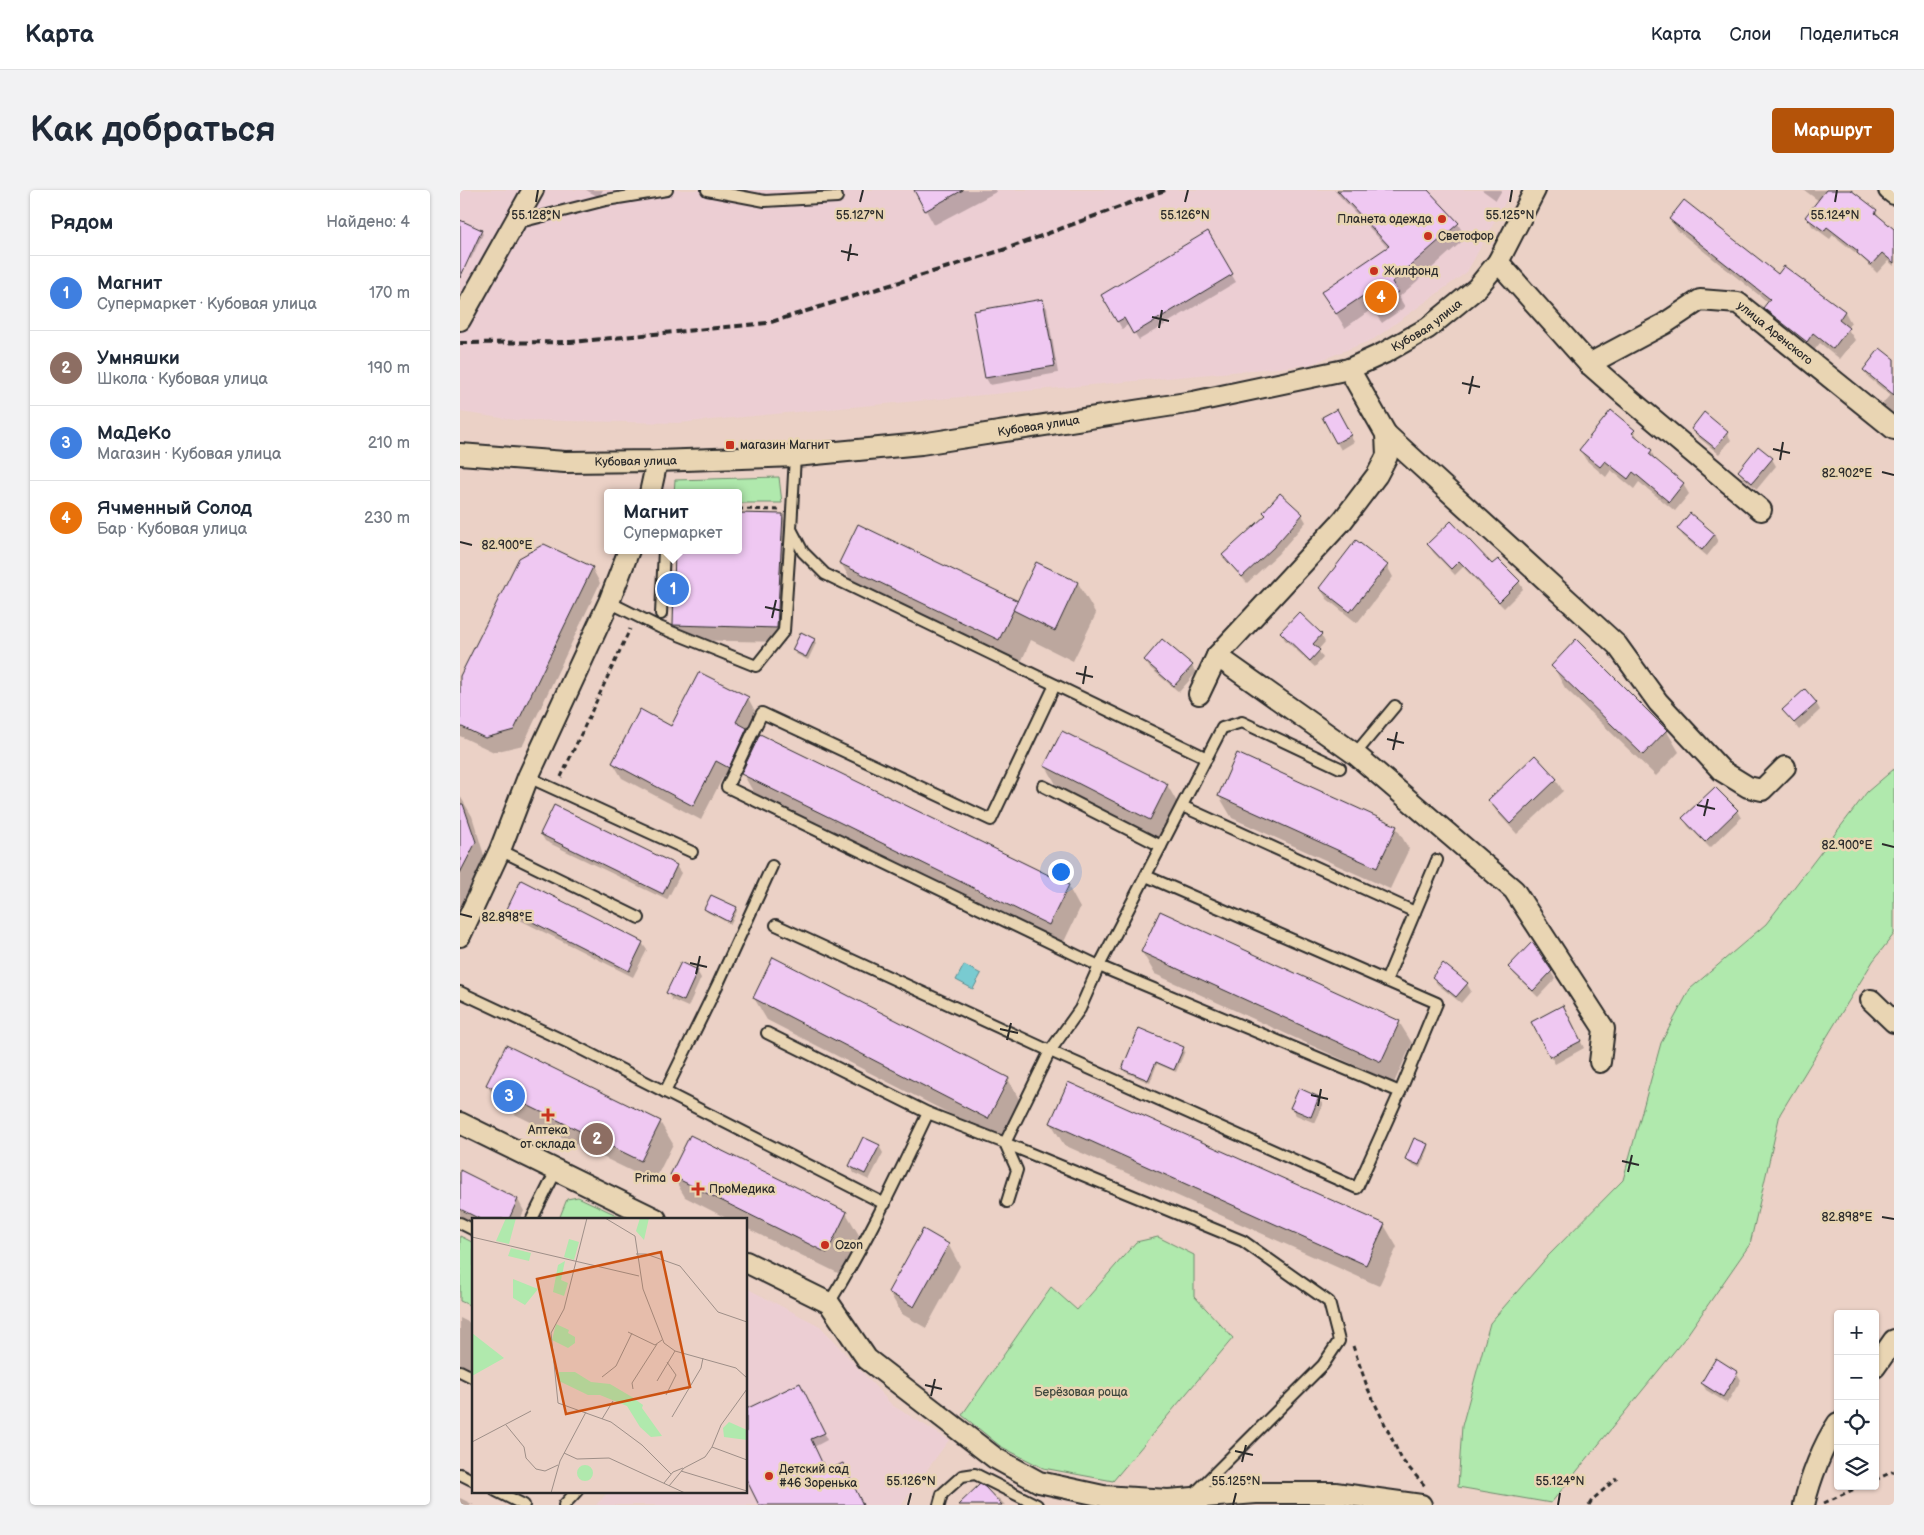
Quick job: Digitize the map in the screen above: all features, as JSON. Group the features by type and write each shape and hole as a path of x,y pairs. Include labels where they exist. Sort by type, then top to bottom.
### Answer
{"street":[{"path":"460,320 533,190"},
{"name":"Кубовая улица","path":"460,454 565,462 657,461 795,456 922,444 1193,402 1349,370 1384,354 1428,328 1477,288 1498,262 1534,190"},
{"path":"1889,190 1894,194"},
{"path":"1498,262 1589,364 1629,400 1761,510"},
{"name":"улица Аренского","path":"1589,364 1664,324 1700,300 1738,303 1894,429"},
{"path":"1349,370 1386,434 1617,645 1658,702 1722,771 1748,787 1762,790 1785,767"},
{"path":"1199,694 1217,656 1343,520 1378,475 1387,456 1386,434"},
{"path":"651,489 657,461"},
{"path":"460,936 500,850 528,777 609,602 627,554"},
{"path":"1217,656 1355,754 1514,890 1604,1029 1600,1062"},
{"path":"1871,1000 1894,1022"},
{"path":"460,1123 654,1218"},
{"path":"748,1263 829,1303 867,1360 995,1458 1039,1482 1103,1496 1185,1501 1256,1493 1335,1493 1426,1499"},
{"path":"1879,1361 1894,1340"},
{"path":"1804,1505 1806,1494 1829,1436 1834,1428"}],"lane":[{"path":"516,223 606,200 667,190"},
{"path":"707,190 765,201 838,197"},
{"path":"609,602 635,617 756,666 784,631 795,456"},
{"path":"791,529 803,552 825,574 1207,758"},
{"path":"661,614 664,554"},
{"path":"1055,685 991,820 762,713 727,787 1099,966 1400,1092"},
{"path":"1355,754 1395,706"},
{"path":"1007,1202 1016,1170 1005,1143 1050,1051 1080,1010 1099,966 1222,728 1242,722 1340,768"},
{"path":"528,777 692,852"},
{"path":"1043,786 1161,846"},
{"path":"1182,806 1415,912"},
{"path":"500,850 639,918"},
{"path":"1386,981 1437,860"},
{"path":"664,1092 717,986 772,866"},
{"path":"776,925 1050,1051 1357,1188 1400,1092 1437,1002 1146,876"},
{"path":"460,992 571,1044 885,1204"},
{"path":"767,1033 928,1113 1243,1241 1329,1302 1338,1341 1323,1365 1185,1501"},
{"path":"829,1303 885,1204 928,1113"},
{"path":"532,1218 556,1171"},
{"path":"460,1223 472,1229"},
{"path":"460,1371 472,1377"},
{"path":"460,1474 472,1479"},
{"path":"939,1505 940,1497 962,1476 975,1474 1037,1505"},
{"path":"498,1492 524,1505"},
{"path":"564,1505 576,1492"}],"path":[{"path":"742,509 792,510"},
{"path":"556,789 635,617"},
{"path":"1338,1341 1353,1346 1368,1388 1402,1460 1426,1499"},
{"path":"1879,1478 1894,1471"},
{"path":"1589,1505 1592,1500 1617,1478"},
{"path":"1819,1505 1852,1490"}],"shaded area":[{"path":"460,190 1512,190 1467,272 1374,339 1309,365 678,423 515,420 460,412"},
{"path":"748,1289 820,1326 892,1405 949,1440 901,1505 596,1505 608,1492 748,1492"}],"green space":[{"path":"779,477 782,503 742,503 742,489 674,489 675,480"},
{"path":"1894,769 1894,934 1873,961 1780,1114 1750,1244 1685,1338 1551,1503 1458,1487 1462,1426 1490,1323 1548,1256 1623,1180 1661,1043 1690,989 1766,924 1867,792"},
{"path":"578,1197 623,1218 559,1218 567,1199"},
{"path":"460,1236 472,1242 472,1306 460,1301"},
{"name":"Берёзовая роща","path":"1158,1237 1194,1255 1194,1296 1233,1338 1113,1481 1043,1468 1000,1446 962,1415 1051,1287 1077,1310 1136,1242"}],"water":[{"path":"964,965 981,974 973,989 956,980"}],"building":[{"path":"914,190 963,190 925,211"},
{"path":"1337,190 1428,190 1459,223 1392,282 1398,292 1373,310 1363,296 1336,314 1321,292 1389,246"},
{"path":"1826,190 1851,190 1877,210 1875,213 1894,229 1894,263 1882,253 1871,265 1857,253 1858,251 1827,227 1824,231 1805,217"},
{"path":"1684,200 1778,274 1784,266 1845,311 1839,320 1849,328 1833,349 1813,333 1807,342 1763,308 1770,299 1669,219"},
{"path":"460,220 482,230 460,278"},
{"path":"1208,231 1233,274 1133,334 1124,318 1117,322 1101,295"},
{"path":"1043,299 1055,366 985,378 973,311"},
{"path":"1880,348 1894,359 1894,395 1863,370"},
{"path":"1337,409 1351,435 1336,443 1322,417"},
{"path":"1611,410 1635,430 1632,433 1652,450 1649,454 1684,483 1669,502 1633,472 1628,479 1605,461 1600,467 1579,450"},
{"path":"1704,412 1728,432 1715,448 1691,429"},
{"path":"1758,446 1773,458 1752,483 1738,471"},
{"path":"1280,493 1303,514 1274,547 1242,577 1222,555 1266,515 1263,512"},
{"path":"742,513 783,514 777,628 673,625 675,554 742,554"},
{"path":"1690,513 1715,534 1702,550 1677,529"},
{"path":"1451,521 1492,564 1498,559 1520,581 1499,602 1459,561 1451,569 1427,544"},
{"path":"858,524 1018,601 999,640 839,563"},
{"path":"1356,540 1388,565 1350,612 1319,588"},
{"path":"544,544 593,567 514,730 485,738 460,726 460,676 519,558"},
{"path":"1036,562 1078,582 1055,631 1013,610"},
{"path":"1299,612 1322,634 1313,644 1320,650 1310,661 1280,632"},
{"path":"801,632 815,639 806,657 792,650"},
{"path":"1162,639 1193,665 1174,686 1144,660"},
{"path":"1576,639 1667,730 1643,755 1551,666"},
{"path":"699,672 749,697 736,722 747,728 729,768 716,761 693,806 612,763 640,709 671,726"},
{"path":"1805,689 1817,703 1794,723 1782,710"},
{"path":"1062,731 1168,784 1150,820 1044,766"},
{"path":"760,734 1069,885 1049,925 741,774"},
{"path":"1237,753 1397,826 1377,868 1218,796"},
{"path":"1535,755 1557,779 1510,824 1488,800"},
{"path":"1715,787 1738,810 1705,842 1682,818"},
{"path":"460,804 463,804 476,842 460,873"},
{"path":"554,805 677,865 663,894 540,834"},
{"path":"521,880 643,942 629,971 507,909"},
{"path":"711,895 737,907 729,922 704,909"},
{"path":"1160,911 1400,1021 1381,1062 1141,952"},
{"path":"1532,942 1552,971 1533,991 1508,967"},
{"path":"773,957 1009,1078 988,1119 753,998"},
{"path":"681,962 698,970 684,1001 666,993"},
{"path":"1443,963 1468,983 1456,997 1432,977"},
{"path":"1563,1005 1581,1041 1550,1057 1531,1022"},
{"path":"1139,1028 1184,1047 1174,1070 1156,1062 1148,1080 1122,1069"},
{"path":"506,1045 661,1121 641,1161 486,1085"},
{"path":"1068,1082 1385,1224 1366,1265 1050,1123"},
{"path":"1299,1088 1319,1097 1311,1117 1290,1108"},
{"path":"690,1135 847,1212 827,1253 670,1175"},
{"path":"863,1137 880,1145 865,1174 849,1166"},
{"path":"1414,1138 1428,1144 1419,1165 1405,1159"},
{"path":"460,1170 518,1199 509,1218 478,1218 460,1209"},
{"path":"923,1229 949,1244 914,1307 888,1292"},
{"path":"1716,1358 1738,1372 1723,1397 1701,1383"},
{"path":"800,1383 825,1433 811,1439 826,1471 843,1463 863,1505 759,1505 748,1483 748,1408"},
{"path":"980,1484 1002,1505 958,1505"}],"railway":[{"path":"460,343 571,342 768,323 1006,249 1165,190"}],"place":[{"name":"Планета одежда","path":"1442,219"},
{"name":"Светофор","path":"1428,236"},
{"name":"Жилфонд","path":"1374,271"},
{"name":"Ячменный Солод","path":"1381,297"},
{"name":"магазин Магнит","path":"730,445"},
{"name":"Магнит","path":"673,589"},
{"name":"МаДеКо","path":"509,1096"},
{"name":"Аптека от склада","path":"548,1115"},
{"name":"Умняшки","path":"597,1139"},
{"name":"Prima","path":"676,1178"},
{"name":"ПроМедика","path":"698,1189"},
{"name":"Ozon","path":"825,1245"},
{"name":"Детский сад #46 Зоренька","path":"769,1476"}]}
